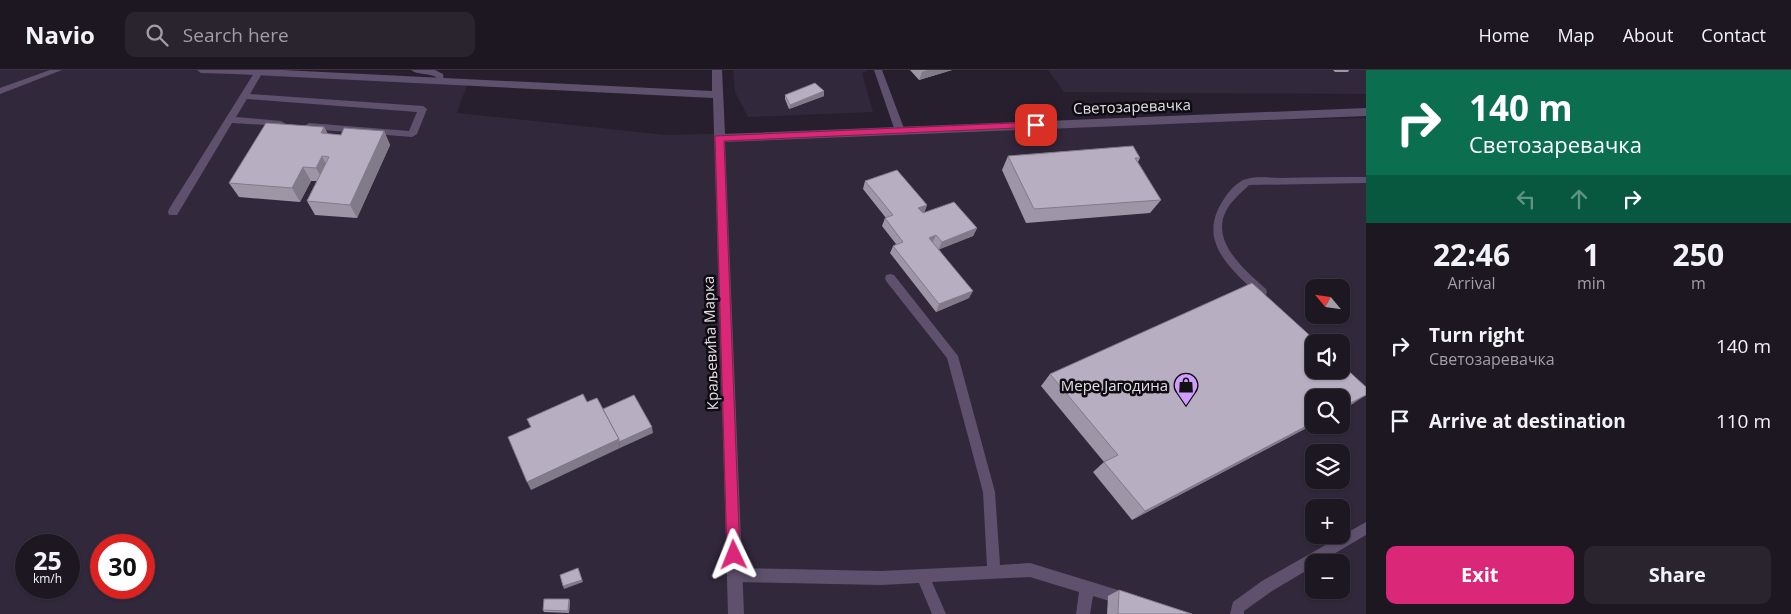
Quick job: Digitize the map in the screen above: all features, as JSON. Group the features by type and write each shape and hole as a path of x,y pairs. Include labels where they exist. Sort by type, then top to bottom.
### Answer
{"street":[{"name":"Краљевића Марка","path":"717,70 736,614"},
{"path":"234,72 259,71 718,95"},
{"name":"Светозаревачка","path":"719,138 1366,112"}],"lane":[{"path":"0,91 58,70"},
{"path":"202,70 234,72"},
{"path":"415,70 430,71 440,76 440,81"},
{"path":"878,70 900,130"},
{"path":"172,212 259,71"},
{"path":"229,120 412,134 423,109 244,96"},
{"path":"1272,302 1236,268 1223,250 1216,230 1223,204 1233,192 1247,182 1366,180"},
{"path":"890,278 952,356 989,492 994,572"},
{"path":"1238,614 1238,607 1267,586 1366,528"},
{"path":"734,575 881,578 1030,570 1141,603"},
{"path":"923,576 939,614"},
{"path":"1083,614 1087,587"}],"shaded area":[{"path":"0,70 235,70 468,82 457,113 666,135 1366,118 1366,614 0,614"},
{"path":"733,70 869,70 862,73 873,112 748,117 735,92"},
{"path":"1048,70 1366,70 1366,94 1064,92"}],"building":[{"path":"815,83 824,91 790,105 785,95"},
{"path":"266,123 324,127 321,133 341,135 344,128 384,131 350,205 307,201 329,157 322,156 316,168 303,167 292,188 229,183"},
{"path":"1133,146 1140,158 1135,158 1161,200 1034,209 1008,156"},
{"path":"897,170 927,205 918,208 923,213 954,202 977,228 942,242 936,235 929,238 973,291 939,304 893,246 903,242 885,218 893,215 865,181"},
{"name":"Мере Јагодина","path":"1252,283 1308,334 1305,334 1305,379 1350,379 1350,372 1366,387 1366,395 1350,403 1350,389 1305,389 1305,427 1145,511 1104,462 1118,455 1050,374"},
{"path":"583,394 587,402 597,398 619,439 527,482 508,437 531,427 527,419"},
{"path":"634,395 652,427 619,442 603,409"},
{"path":"578,568 582,580 563,586 560,575"},
{"path":"1119,590 1192,614 1118,614"},
{"path":"544,599 569,599 568,611 543,610"}],"place":[{"name":"Мере Јагодина","path":"1186,406"}],"route":[{"path":"734,555 719,138 1036,125"}]}
